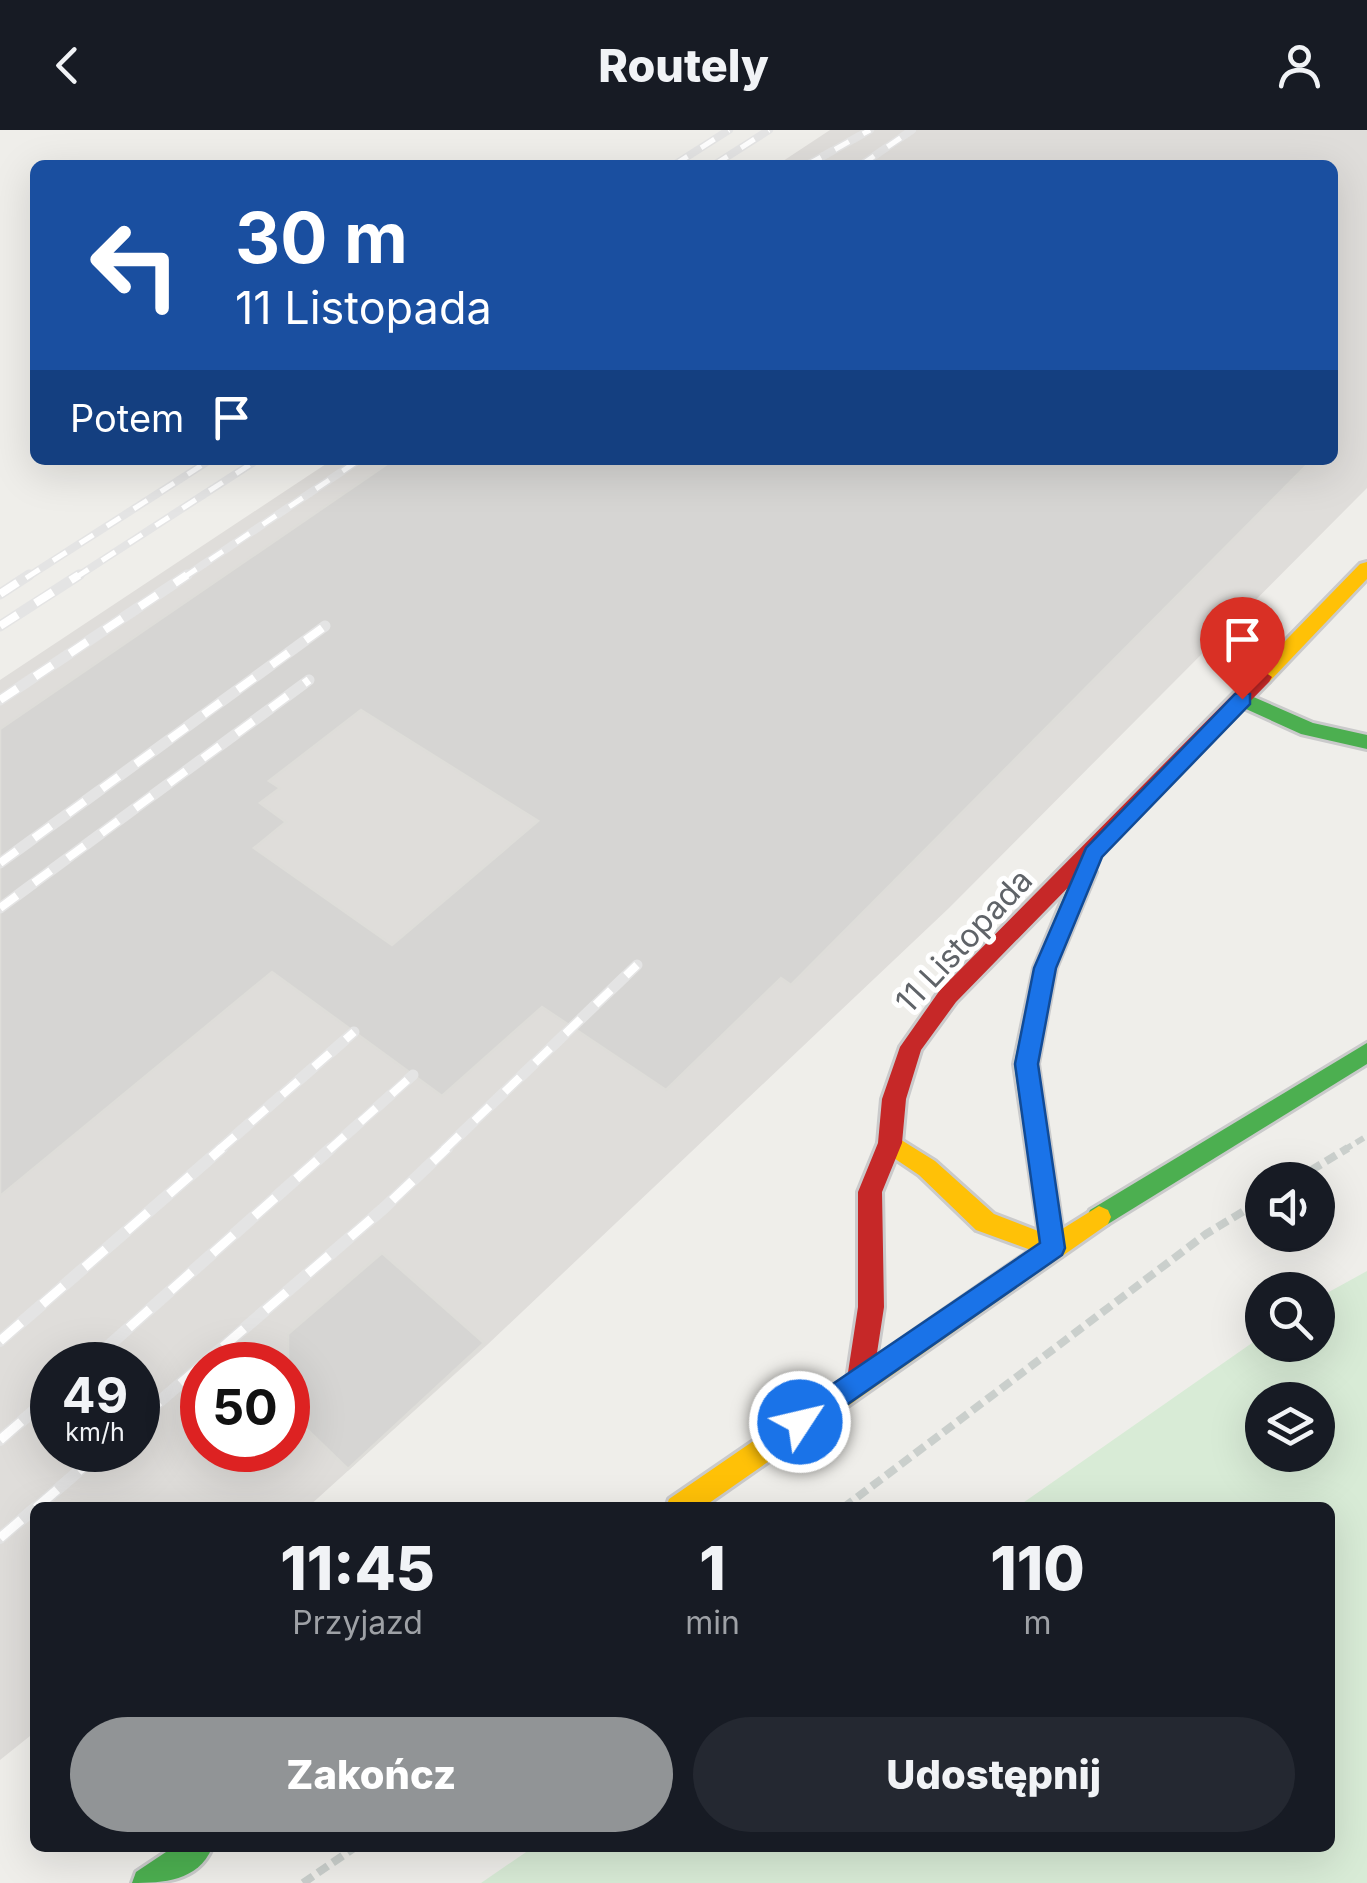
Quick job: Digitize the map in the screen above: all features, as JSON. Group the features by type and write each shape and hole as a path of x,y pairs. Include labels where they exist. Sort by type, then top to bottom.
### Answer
{"main road":[{"name":"11 Listopada","path":"860,1379 871,1307 870,1192 890,1143 894,1099 911,1047 948,996 1093,853 1367,568"},
{"path":"1242,699 1308,729 1367,742"},
{"name":"11 Listopada","path":"1053,1248 1026,1064 1045,968 1093,853"},
{"path":"686,1502 860,1379 1227,1132 1367,1052"},
{"path":"890,1143 927,1168 985,1222 1053,1248"},
{"path":"147,1883 192,1852"}],"path":[{"path":"1324,1162 1367,1136"},
{"path":"851,1502 1206,1234 1245,1210"},
{"path":"304,1883 348,1852"}],"shaded area":[{"path":"830,130 1367,130 1367,488 949,908 487,1345 314,1502 30,1502 30,1736 0,1760 0,680 324,465 1338,465 1338,160 785,160"}],"green space":[{"path":"1367,1271 1367,1883 481,1883 526,1852 1335,1852 1335,1502 1024,1502 1245,1348 1245,1362 1335,1362 1335,1289"}],"building":[{"path":"386,465 1307,465 791,985 781,978 666,1090 542,1007 442,1096 272,972 0,1196 0,729","holes":["361,710 538,821 392,945 254,848 286,822 260,803 280,788 269,781"]},
{"path":"382,1253 484,1343 348,1469 310,1432 310,1342 288,1342 288,1334"}],"railway":[{"path":"682,160 729,130"},
{"path":"722,160 769,130"},
{"path":"816,160 870,130"},
{"path":"868,160 912,130"},
{"path":"26,578 202,465"},
{"path":"75,578 249,465"},
{"path":"183,578 352,465"},
{"path":"0,594 29,575"},
{"path":"0,626 79,575"},
{"path":"0,700 187,575"},
{"path":"0,863 325,626"},
{"path":"0,908 309,680"},
{"path":"444,1150 637,965"},
{"path":"219,1150 354,1032"},
{"path":"329,1150 413,1075"},
{"path":"0,1341 222,1148"},
{"path":"113,1342 331,1148"},
{"path":"160,1401 384,1208 447,1148"},
{"path":"0,1440 30,1414"},
{"path":"43,1502 78,1472"},
{"path":"0,1538 30,1512"}],"traffic: fast":[{"path":"1242,699 1308,729 1367,742"},
{"path":"1053,1248 1026,1064 1045,968 1085,872"},
{"path":"1099,1217 1367,1052"},
{"path":"147,1883 191,1852"}],"traffic: slow":[{"path":"1262,677 1367,568"},
{"path":"890,1143 927,1168 985,1222 1053,1248"},
{"path":"688,1502 1099,1217"}],"traffic: jam":[{"path":"860,1379 871,1307 870,1192 890,1143 894,1099 911,1047 948,996 1262,677"}],"route":[{"path":"800,1422 1053,1248 1026,1064 1045,968 1093,853 1242,699"}]}
